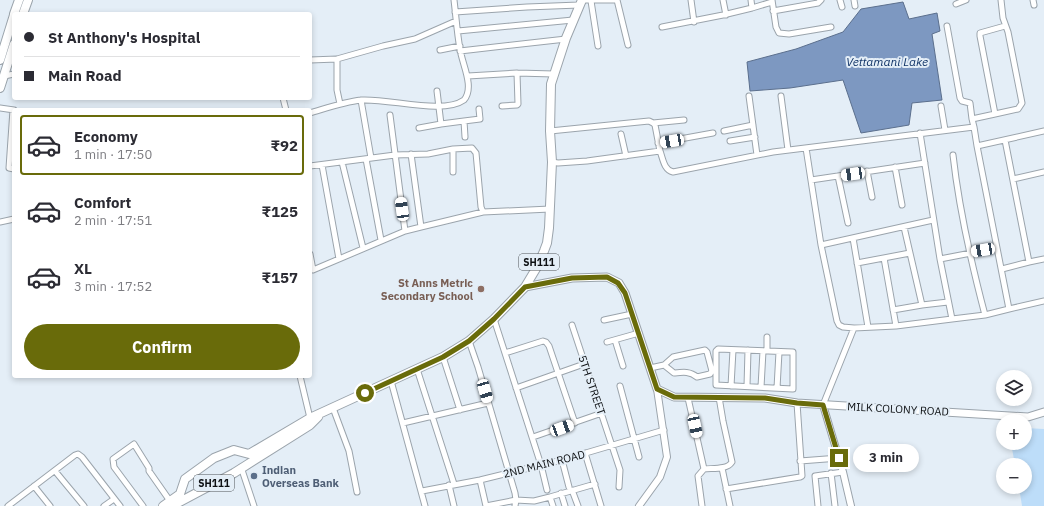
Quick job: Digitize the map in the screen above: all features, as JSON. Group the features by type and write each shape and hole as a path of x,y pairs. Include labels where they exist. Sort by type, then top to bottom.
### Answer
{"main road":[{"path":"15,12 19,0"},
{"path":"24,12 28,0"},
{"name":"SH111","path":"178,502 185,479 214,458 234,450 249,454 310,418 443,357 469,341 494,319 525,287 537,267 547,243 552,162 550,131 551,84 566,39 581,2"},
{"path":"0,60 12,21"},
{"path":"0,88 12,50"},
{"path":"525,287 572,278 607,277 616,281 623,288 657,389"},
{"name":"MILK COLONY ROAD","path":"657,389 674,397 688,398 765,398 823,405 1028,417 1044,412"},
{"name":"SH111","path":"162,506 178,502 234,473 310,425 322,413"}],"street":[{"path":"312,112 340,104 361,100 387,100 439,107 462,102 468,94 468,76 460,49 454,0"},
{"path":"455,12 617,0 628,45"},
{"path":"691,0 694,22"},
{"path":"723,0 726,15"},
{"path":"751,0 752,8"},
{"path":"773,10 818,3 820,0"},
{"path":"840,0 842,7"},
{"path":"854,0 855,6"},
{"path":"956,4 966,0"},
{"path":"972,119 1018,109 1022,103 1008,32 1005,26 1001,0"},
{"path":"591,1 598,46"},
{"path":"662,27 726,15 772,1 777,30 779,33 783,34 831,27"},
{"path":"458,31 573,20"},
{"path":"312,60 337,59 414,39 456,21"},
{"path":"947,26 960,98 962,101 970,103 977,146 1010,309"},
{"path":"995,114 980,33 1005,26"},
{"path":"440,50 566,39"},
{"path":"337,59 337,90 340,104"},
{"path":"468,76 517,73 554,74"},
{"path":"502,106 518,104 517,73"},
{"path":"4,76 12,74"},
{"path":"437,91 441,124"},
{"path":"749,96 757,155"},
{"path":"781,96 788,150"},
{"path":"361,100 368,159 381,240"},
{"path":"941,106 945,130"},
{"path":"0,108 12,110"},
{"path":"419,128 480,119 479,109"},
{"path":"390,115 405,231"},
{"path":"550,131 646,121 654,123 684,120"},
{"path":"464,121 466,137"},
{"path":"654,123 660,151 666,168 673,172 788,150 974,127"},
{"path":"12,124 9,168 12,169"},
{"path":"724,131 753,125"},
{"path":"977,146 1044,131"},
{"path":"658,143 713,133"},
{"path":"920,133 933,220 952,319"},
{"path":"621,134 626,156"},
{"path":"730,141 755,137"},
{"path":"1005,140 1029,262"},
{"path":"806,148 821,245 839,325 854,328 896,326 985,315 1044,301"},
{"path":"453,149 453,172"},
{"path":"312,166 395,155 428,154 453,149 474,149 476,153 481,208 483,212"},
{"path":"552,162 587,161 660,151"},
{"path":"411,154 421,227"},
{"path":"953,155 957,193 969,253 985,315"},
{"path":"342,162 363,248"},
{"path":"811,180 925,163"},
{"path":"322,165 339,259"},
{"path":"895,167 902,204"},
{"path":"867,171 872,197"},
{"path":"1013,179 1044,172"},
{"path":"838,176 848,223"},
{"path":"312,271 381,240 405,231 483,212 550,209"},
{"path":"0,222 12,219"},
{"path":"821,245 933,220"},
{"path":"904,227 922,305"},
{"path":"853,238 868,327"},
{"path":"940,260 997,248"},
{"path":"857,263 910,253"},
{"path":"884,258 896,326"},
{"path":"1002,269 1044,259"},
{"path":"893,310 948,302"},
{"path":"604,320 632,314"},
{"path":"494,319 542,465 547,490"},
{"name":"5TH STREET","path":"572,325 612,445 620,473 619,487"},
{"path":"851,506 843,472 823,405 854,328"},
{"path":"607,342 639,333"},
{"path":"765,398 763,387 767,337"},
{"path":"615,340 623,366"},
{"path":"469,341 509,473 516,503"},
{"path":"505,353 543,341 546,342 575,423"},
{"path":"718,349 748,350 793,352 793,388 716,385 716,351 718,349"},
{"path":"650,368 664,365 673,357 705,350 707,352 712,371 710,374 697,377 692,373 674,373 664,365"},
{"path":"731,386 733,350"},
{"path":"747,386 748,350"},
{"path":"777,388 778,352"},
{"path":"443,357 460,410"},
{"path":"516,388 584,364"},
{"path":"417,369 451,485 454,506"},
{"path":"300,378 310,418"},
{"path":"391,381 425,506"},
{"path":"620,386 639,457"},
{"path":"754,387 754,398"},
{"path":"639,506 660,477 667,457 657,389"},
{"path":"702,506 698,476 704,469 722,468 730,465 732,462 719,397"},
{"path":"688,398 704,469"},
{"path":"403,423 488,403"},
{"path":"726,489 800,477 802,475 797,403"},
{"path":"333,408 349,451 357,492"},
{"path":"533,437 602,413"},
{"name":"2ND MAIN ROAD","path":"422,491 480,480 562,460 664,430"},
{"path":"143,506 114,467 113,463 113,459 134,444 149,468 149,471 178,502"},
{"path":"585,453 601,506"},
{"path":"12,505 34,486 78,454 82,457 120,506"},
{"path":"800,461 839,458"},
{"path":"562,460 570,489 578,506"},
{"path":"245,465 254,506"},
{"path":"722,468 730,506"},
{"path":"55,471 84,506"},
{"path":"818,506 815,476 843,472"},
{"path":"831,473 835,506"},
{"path":"480,480 489,506 532,501 550,497 570,489 595,484"},
{"path":"34,486 50,506"},
{"path":"561,493 565,506"},
{"path":"550,497 553,506"},
{"path":"104,506 114,499"}],"shaded area":[{"path":"1032,428 1044,429 1044,506 1022,506 1020,494 1032,494 1032,458 1014,458 1012,450 1032,450"}],"water":[{"name":"Vettamani Lake","path":"903,2 909,19 937,13 940,31 932,34 942,100 912,103 909,125 861,133 843,80 790,88 750,91 747,62 796,49 843,32 861,9"}],"place":[{"name":"St Anns Metric Secondary School","path":"481,289"},
{"name":"Indian Overseas Bank","path":"254,476"}],"route":[{"path":"365,393 443,357 469,341 494,319 525,287 572,278 607,277 618,283 623,288 657,389 674,397 765,398 823,405 839,458"}]}
